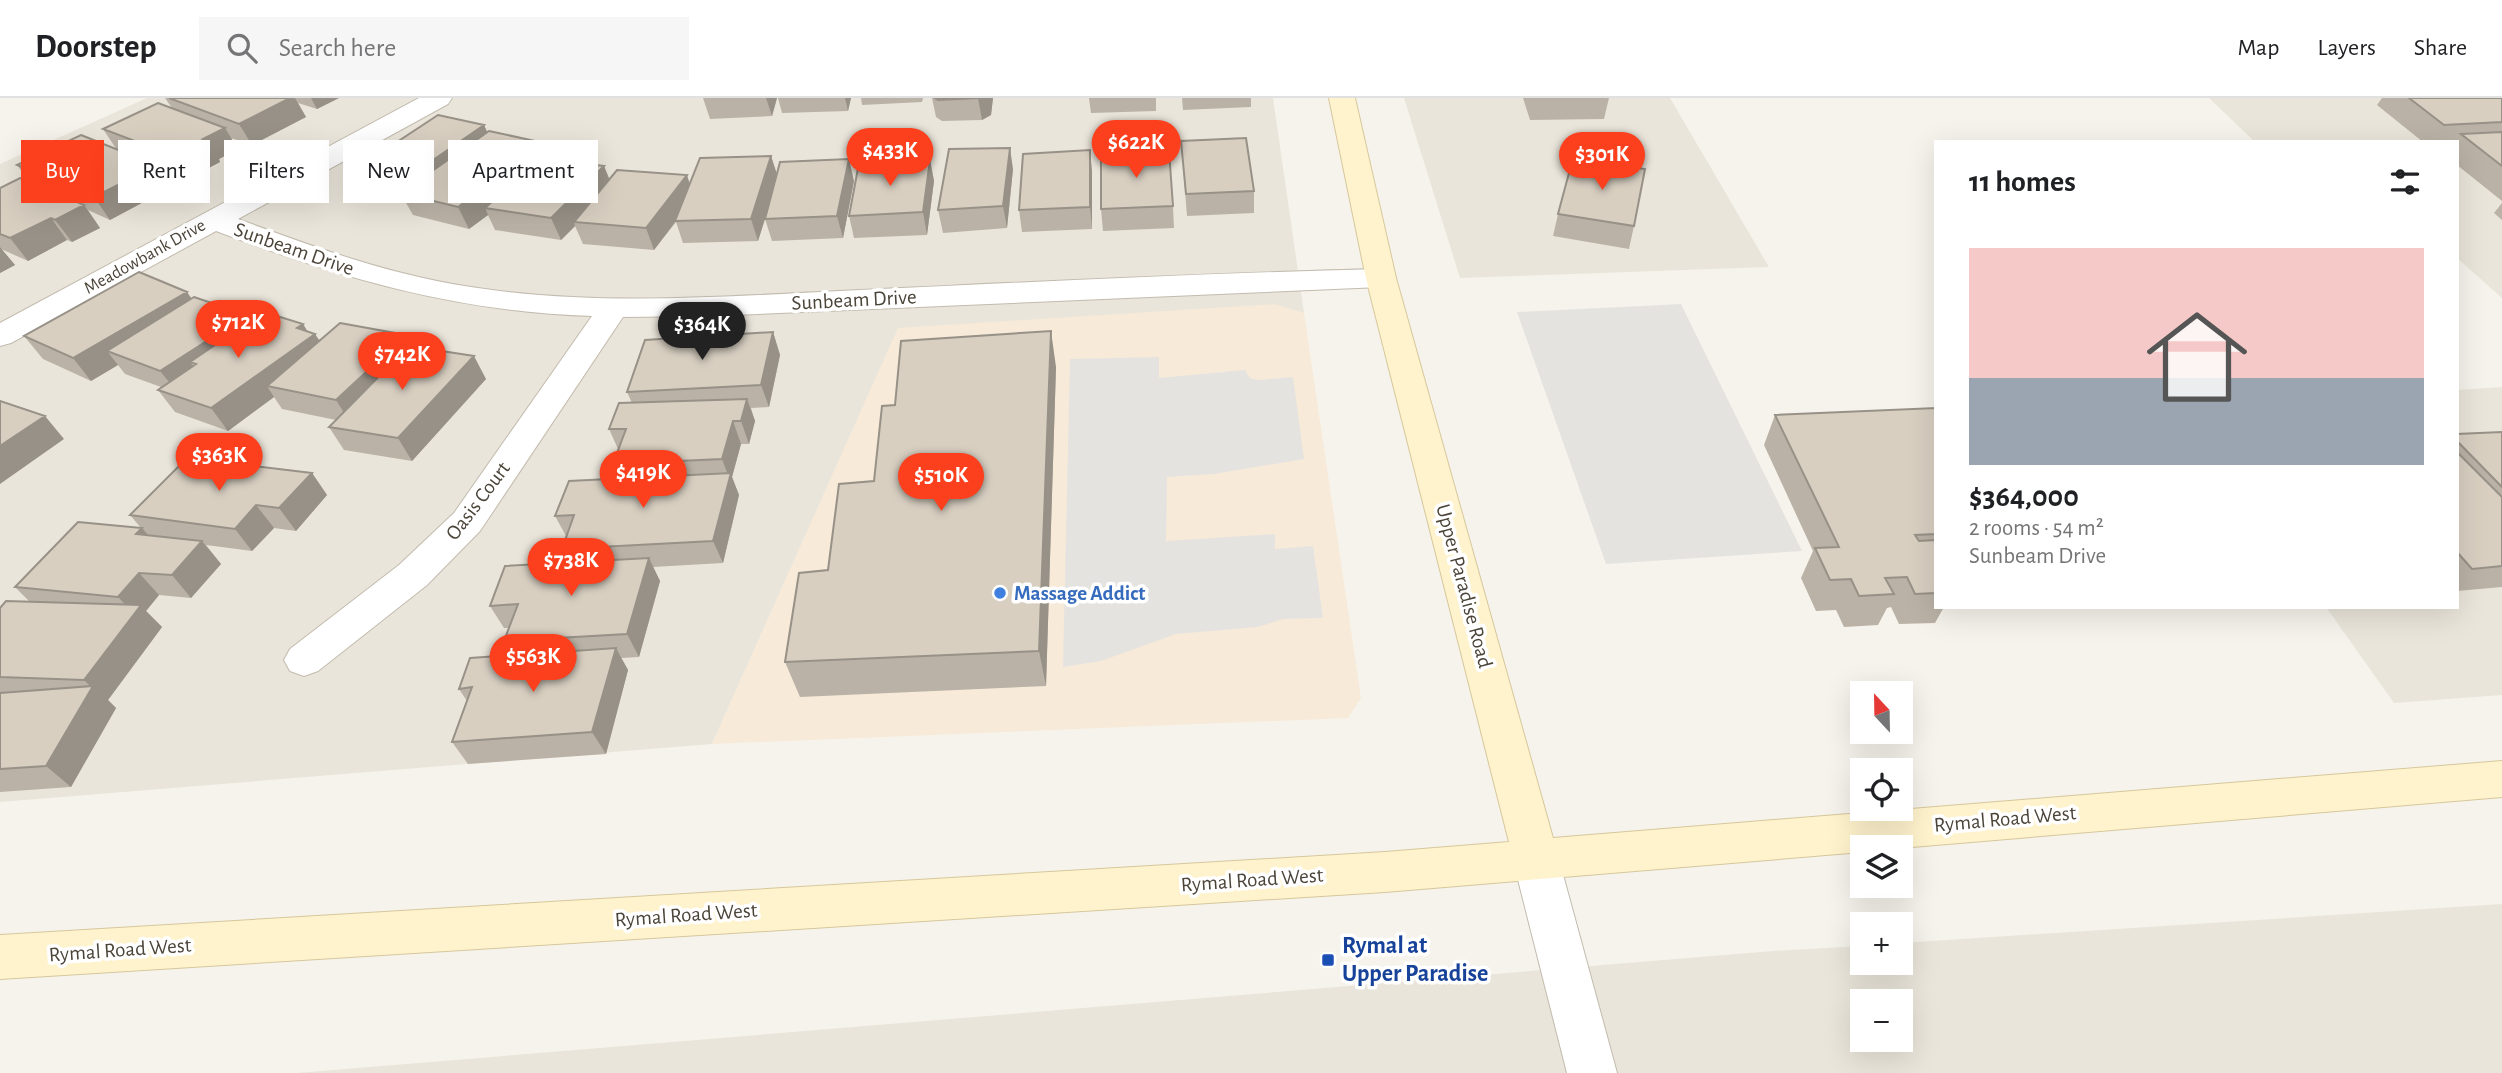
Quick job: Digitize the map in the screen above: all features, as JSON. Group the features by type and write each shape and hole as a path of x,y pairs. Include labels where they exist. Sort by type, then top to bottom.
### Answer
{"main road":[{"name":"Upper Paradise Road","path":"1342,98 1381,278 1536,860"},
{"name":"Rymal Road West","path":"0,957 1344,874 2502,779"}],"street":[{"name":"Meadowbank Drive","path":"0,336 439,98"},
{"name":"Sunbeam Drive","path":"213,220 331,263 422,288 530,303 613,307 747,305 1381,278"},
{"name":"Oasis Court","path":"304,660 395,590 467,522 613,307"},
{"name":"Upper Paradise Road","path":"1536,860 1592,1073"}],"shaded area":[{"path":"147,98 1273,98 1304,313 898,329 712,744 0,802 0,164 21,155 21,203 104,203 104,140 53,140"},
{"path":"1404,98 1670,98 1769,267 1460,278"},
{"path":"2209,98 2502,98 2502,298 2459,260 2459,140 2253,140"},
{"path":"1274,304 1304,313 1361,698 1348,718 712,744 898,328"},
{"path":"1681,304 1802,551 1606,564 1517,312"},
{"path":"1159,357 1159,378 1245,370 1250,378 1260,380 1293,377 1304,459 1214,474 1167,477 1166,541 1275,534 1275,549 1313,546 1323,618 1283,619 1258,627 1176,634 1101,661 1063,667 1070,359"},
{"path":"2502,387 2502,695 2394,703 2327,609 2459,609 2459,390"},
{"path":"2502,904 2502,1073 297,1073 1850,947 1850,975 1913,975 1913,942"}],"building":[{"path":"169,98 290,98 239,124"},
{"path":"935,98 979,98 938,100"},
{"path":"2409,98 2502,98 2502,122 2444,125"},
{"path":"158,103 225,128 203,139 207,140 132,140 103,129"},
{"path":"438,115 484,125 462,140 448,140 448,150 434,159 434,140 400,140"},
{"path":"489,131 530,140 476,140"},
{"path":"2502,132 2502,166 2461,134"},
{"path":"81,135 94,140 70,140"},
{"path":"1246,138 1254,191 1186,194 1181,141"},
{"path":"104,144 118,150 118,185 104,192"},
{"path":"1010,148 1003,206 938,210 949,149"},
{"path":"1090,150 1090,207 1019,210 1023,154"},
{"path":"1169,151 1173,206 1101,209 1101,154"},
{"path":"771,156 751,219 675,221 700,158"},
{"path":"1573,158 1645,169 1634,226 1558,214"},
{"path":"849,159 837,216 765,219 780,162"},
{"path":"448,160 448,203 463,203 458,207 434,201 434,170"},
{"path":"930,160 923,212 849,216 859,163"},
{"path":"617,170 687,175 646,228 574,222 590,203 598,203 598,193"},
{"path":"20,178 21,203 84,205 10,238 0,234 0,188"},
{"path":"491,203 566,203 551,218 485,208"},
{"path":"139,272 187,292 73,358 24,336"},
{"path":"194,297 247,315 160,371 107,351"},
{"path":"264,312 303,324 297,328 315,334 211,408 158,390 196,364 190,362"},
{"path":"340,323 406,335 336,400 267,386"},
{"path":"1051,331 1039,651 785,662 799,573 828,570 839,484 874,481 882,406 895,405 901,341"},
{"path":"773,332 761,385 627,392 645,340"},
{"path":"409,346 474,356 398,438 329,427"},
{"path":"747,399 741,421 733,421 722,459 613,464 626,429 609,429 619,403"},
{"path":"0,401 45,416 0,446"},
{"path":"1934,408 1934,534 1915,535 1919,541 1934,540 1934,593 1915,594 1907,577 1885,578 1894,594 1859,596 1851,579 1830,580 1815,548 1839,547 1775,415"},
{"path":"2502,432 2502,487 2459,443 2459,434"},
{"path":"2459,454 2502,497 2502,566 2472,569 2459,554"},
{"path":"187,458 312,473 279,508 256,505 235,529 130,515"},
{"path":"731,473 713,541 562,549 574,515 555,516 569,481"},
{"path":"78,522 142,528 136,534 202,541 172,575 139,573 118,597 15,587"},
{"path":"649,558 627,634 504,641 518,604 490,606 505,566"},
{"path":"6,601 141,605 84,680 0,677 0,608"},
{"path":"616,648 592,732 452,742 472,687 459,689 470,658"},
{"path":"93,686 46,766 0,769 0,693"}],"place":[{"name":"Massage Addict","path":"1000,593"},
{"name":"Rymal at Upper Paradise","path":"1328,960"}]}
